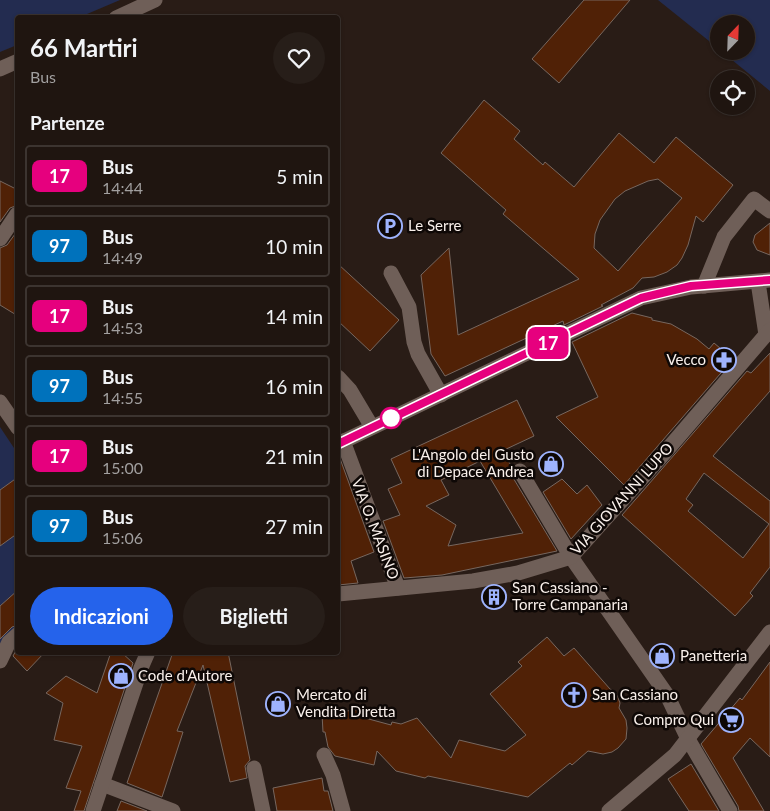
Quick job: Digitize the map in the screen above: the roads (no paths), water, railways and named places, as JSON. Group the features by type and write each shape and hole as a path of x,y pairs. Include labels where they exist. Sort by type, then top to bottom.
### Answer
{"street":[{"path":"122,15 155,0"},
{"path":"0,69 15,62"},
{"path":"704,286 724,237 754,199 770,212"},
{"path":"0,239 15,217"},
{"path":"391,273 409,307 414,342 418,354 441,394"},
{"path":"340,442 641,298 672,290 764,281 769,335"},
{"name":"VIA GIOVANNI LUPO","path":"340,594 473,581 518,573 571,557 769,335"},
{"path":"340,379 350,390 372,426"},
{"path":"0,402 15,424"},
{"name":"VIA O. MASINO","path":"340,442 398,588"},
{"path":"520,471 571,557 667,696 688,739 730,811"},
{"path":"610,811 675,754 770,632"},
{"path":"0,661 9,642 15,637"},
{"path":"93,811 147,655"},
{"path":"324,755 334,775 343,811"},
{"path":"254,768 263,811"},
{"path":"102,784 173,811"}],"place":[{"name":"Le Serre","path":"390,226"},
{"name":"Vecco","path":"724,360"},
{"name":"L'Angolo del Gusto di Depace Andrea","path":"551,464"},
{"name":"San Cassiano - Torre Campanaria","path":"494,597"},
{"name":"Panetteria","path":"662,656"},
{"name":"Code d'Autore","path":"121,676"},
{"name":"San Cassiano","path":"574,695"},
{"name":"Mercato di Vendita Diretta","path":"278,704"},
{"name":"Compro Qui","path":"731,720"}]}
